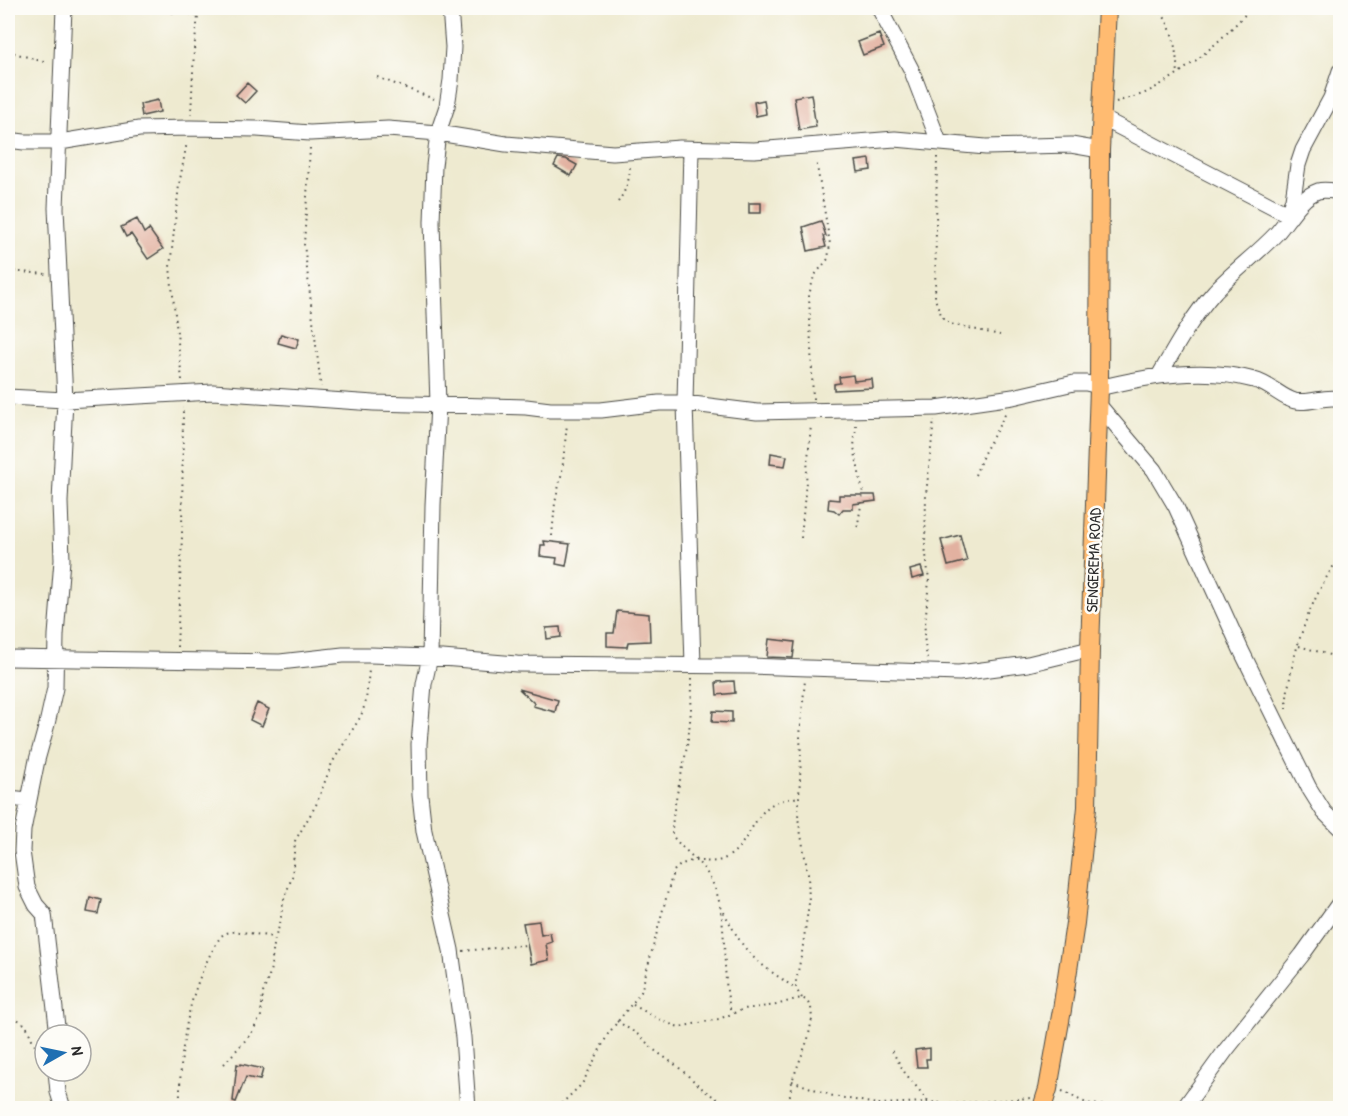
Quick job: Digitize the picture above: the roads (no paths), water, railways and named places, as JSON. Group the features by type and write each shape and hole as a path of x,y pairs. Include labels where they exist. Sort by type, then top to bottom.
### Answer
{"main road":[{"name":"SENGEREMA ROAD","path":"1045,1098 1073,934 1088,807 1090,649 1099,393 1100,150 1107,8"}],"street":[{"path":"57,1023 44,914 36,905 27,887 23,868 23,830 55,688 62,560 60,502 65,400 56,208 64,8"},
{"path":"450,8 453,47 447,106 438,133 434,166 432,222 438,404 433,505 430,657 424,684 419,744 420,795 424,831 452,950 463,1037 468,1108"},
{"path":"879,8 911,69 939,142"},
{"path":"1290,215 1298,165 1303,150 1331,98 1341,71"},
{"path":"1102,112 1290,215"},
{"path":"8,140 60,142 139,129 257,129 310,133 388,129 438,133 506,144 585,152 630,153 691,148 754,150 895,139 986,147 1071,144 1100,150"},
{"path":"691,148 685,403 693,665"},
{"path":"1159,376 1188,326 1214,292 1268,242 1290,215 1318,191 1341,192"},
{"path":"1099,393 1159,376 1199,374 1230,376 1264,383 1293,400 1301,402 1327,398 1341,399"},
{"path":"8,397 65,400 183,393 244,394 322,400 571,410 602,410 659,403 685,403 757,412 936,408 1013,397 1086,382 1099,393 1154,470 1176,507 1246,660 1309,788 1324,812 1341,828"},
{"path":"8,658 280,662 370,655 517,664 693,665 959,673 1028,664 1090,649"},
{"path":"8,798 29,800"},
{"path":"1187,1105 1226,1050 1340,907"},
{"path":"57,1083 63,1108"}]}
